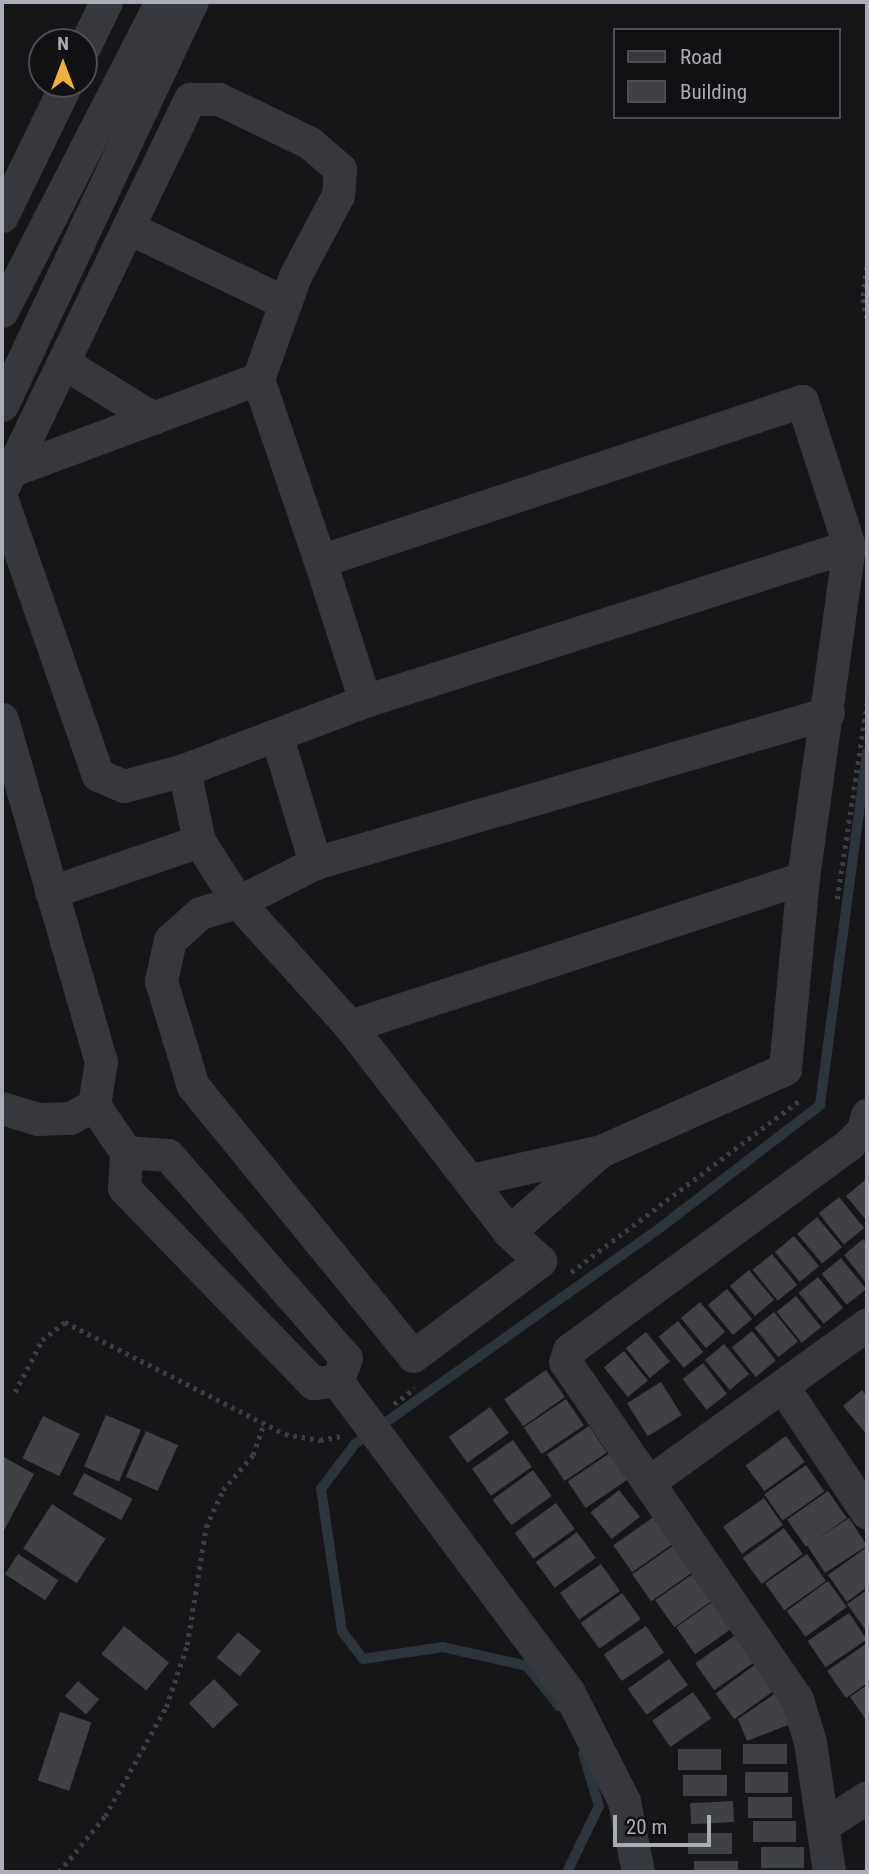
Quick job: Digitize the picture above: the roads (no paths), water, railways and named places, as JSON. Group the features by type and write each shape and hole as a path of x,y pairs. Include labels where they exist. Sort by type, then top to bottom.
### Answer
{"street":[{"path":"93,28 106,2"},
{"path":"2,311 161,2"},
{"path":"2,405 192,2"},
{"path":"2,216 59,98"},
{"path":"365,701 258,379 284,302 338,195 340,169 310,144 230,105 190,99 131,229 5,487 98,775 124,786 184,770 277,737 365,701 849,546"},
{"path":"131,229 284,302"},
{"path":"64,363 153,418"},
{"path":"5,487 153,418 258,379"},
{"path":"320,561 802,401 849,546 828,713 803,878 785,1069 600,1151 470,1180"},
{"path":"184,770 200,841 238,902 350,1026 509,1232 540,1261 413,1356 193,1086 161,981 170,940 200,913 238,902 314,863 828,713"},
{"path":"2,719 100,1061 94,1105 126,1152 124,1188 313,1383 345,1393 568,1691 624,1801 638,1872"},
{"path":"277,737 314,863"},
{"path":"51,892 200,841"},
{"path":"350,1026 803,878"},
{"path":"2,1108 38,1119 70,1118 94,1105"},
{"path":"829,1872 824,1825 797,1699 649,1482 572,1376 565,1362 569,1350 849,1144 863,1130 867,1115"},
{"path":"509,1232 600,1151"},
{"path":"126,1152 168,1155 346,1357 345,1393"},
{"path":"649,1482 867,1324"},
{"path":"783,1387 867,1513"},
{"path":"824,1825 867,1797"}],"waterway":[{"path":"559,1706 527,1666 443,1647 363,1659 342,1631 321,1489 355,1444 656,1231 820,1105 867,752"},
{"path":"567,1872 599,1806 583,1753"}]}
